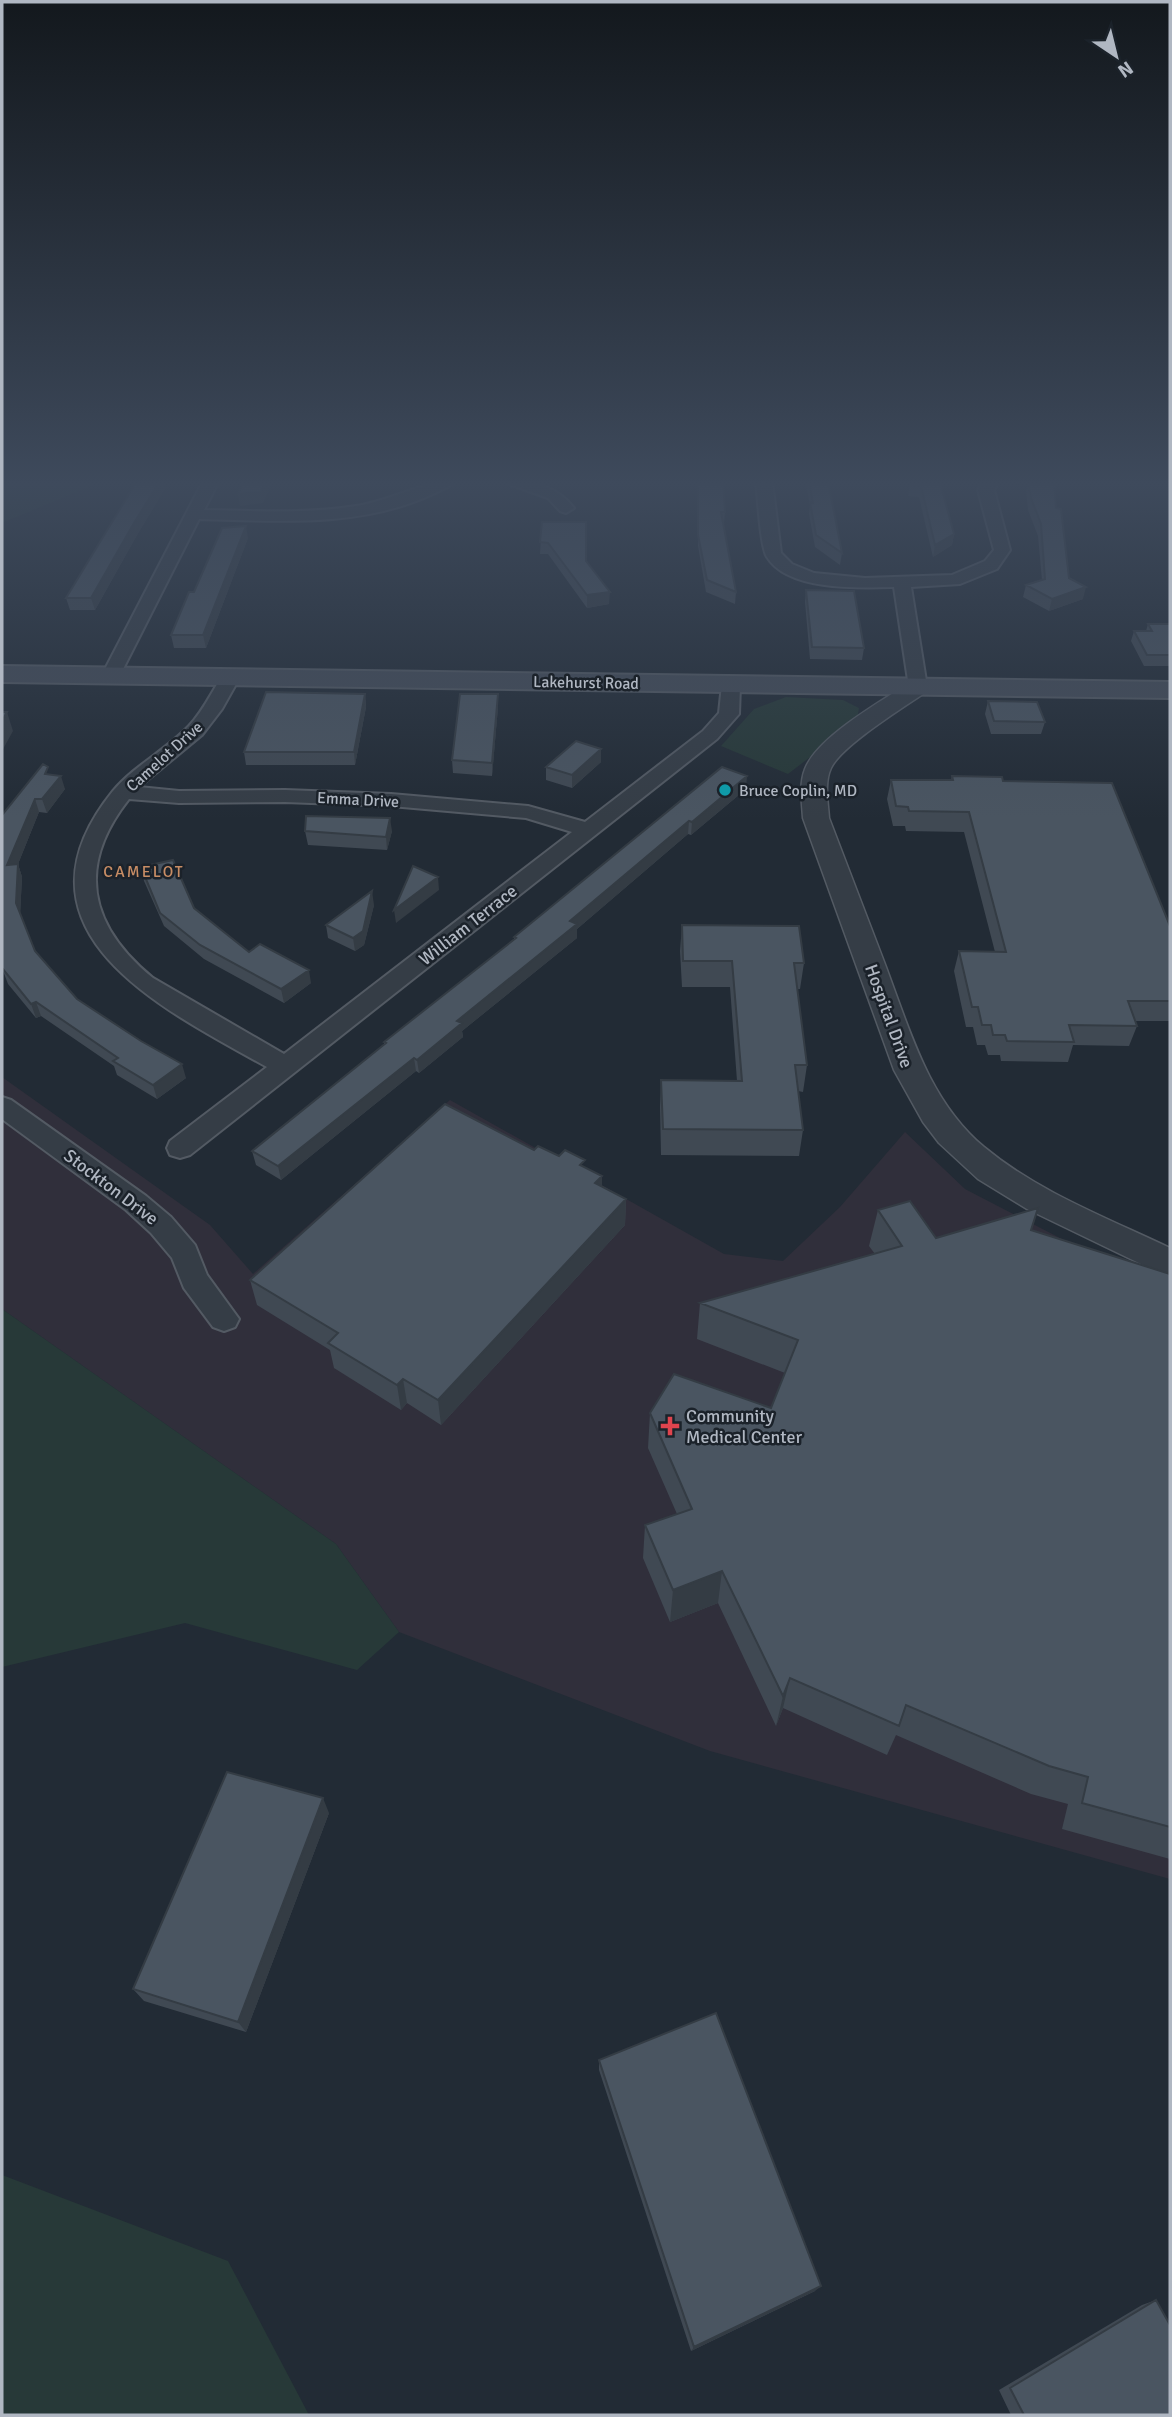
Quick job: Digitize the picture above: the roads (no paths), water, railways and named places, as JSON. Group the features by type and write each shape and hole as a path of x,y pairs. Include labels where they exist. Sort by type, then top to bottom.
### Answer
{"main road":[{"name":"Lakehurst Road","path":"2,674 1170,690"},
{"path":"840,687 868,699 884,713"}],"street":[{"path":"111,676 153,594"},
{"path":"904,594 918,687"},
{"name":"Camelot Drive","path":"231,677 195,732 123,792 95,832 85,872 88,910 119,964 159,996 286,1066"},
{"name":"William Terrace","path":"180,1148 590,830 719,726 731,707 731,685"},
{"name":"Hospital Drive","path":"918,687 835,748 820,764 815,781 816,818 912,1078 940,1123 970,1155 1045,1202 1170,1264"},
{"name":"Emma Drive","path":"123,792 179,797 327,796 441,804 528,812 590,830"},
{"name":"Stockton Drive","path":"2,1106 161,1224 185,1253 194,1280 224,1319"}],"place":[{"name":"Bruce Coplin, MD","path":"725,790"},
{"name":"Community Medical Center","path":"670,1426"}],"district":[{"name":"CAMELOT","path":"144,871"}]}
